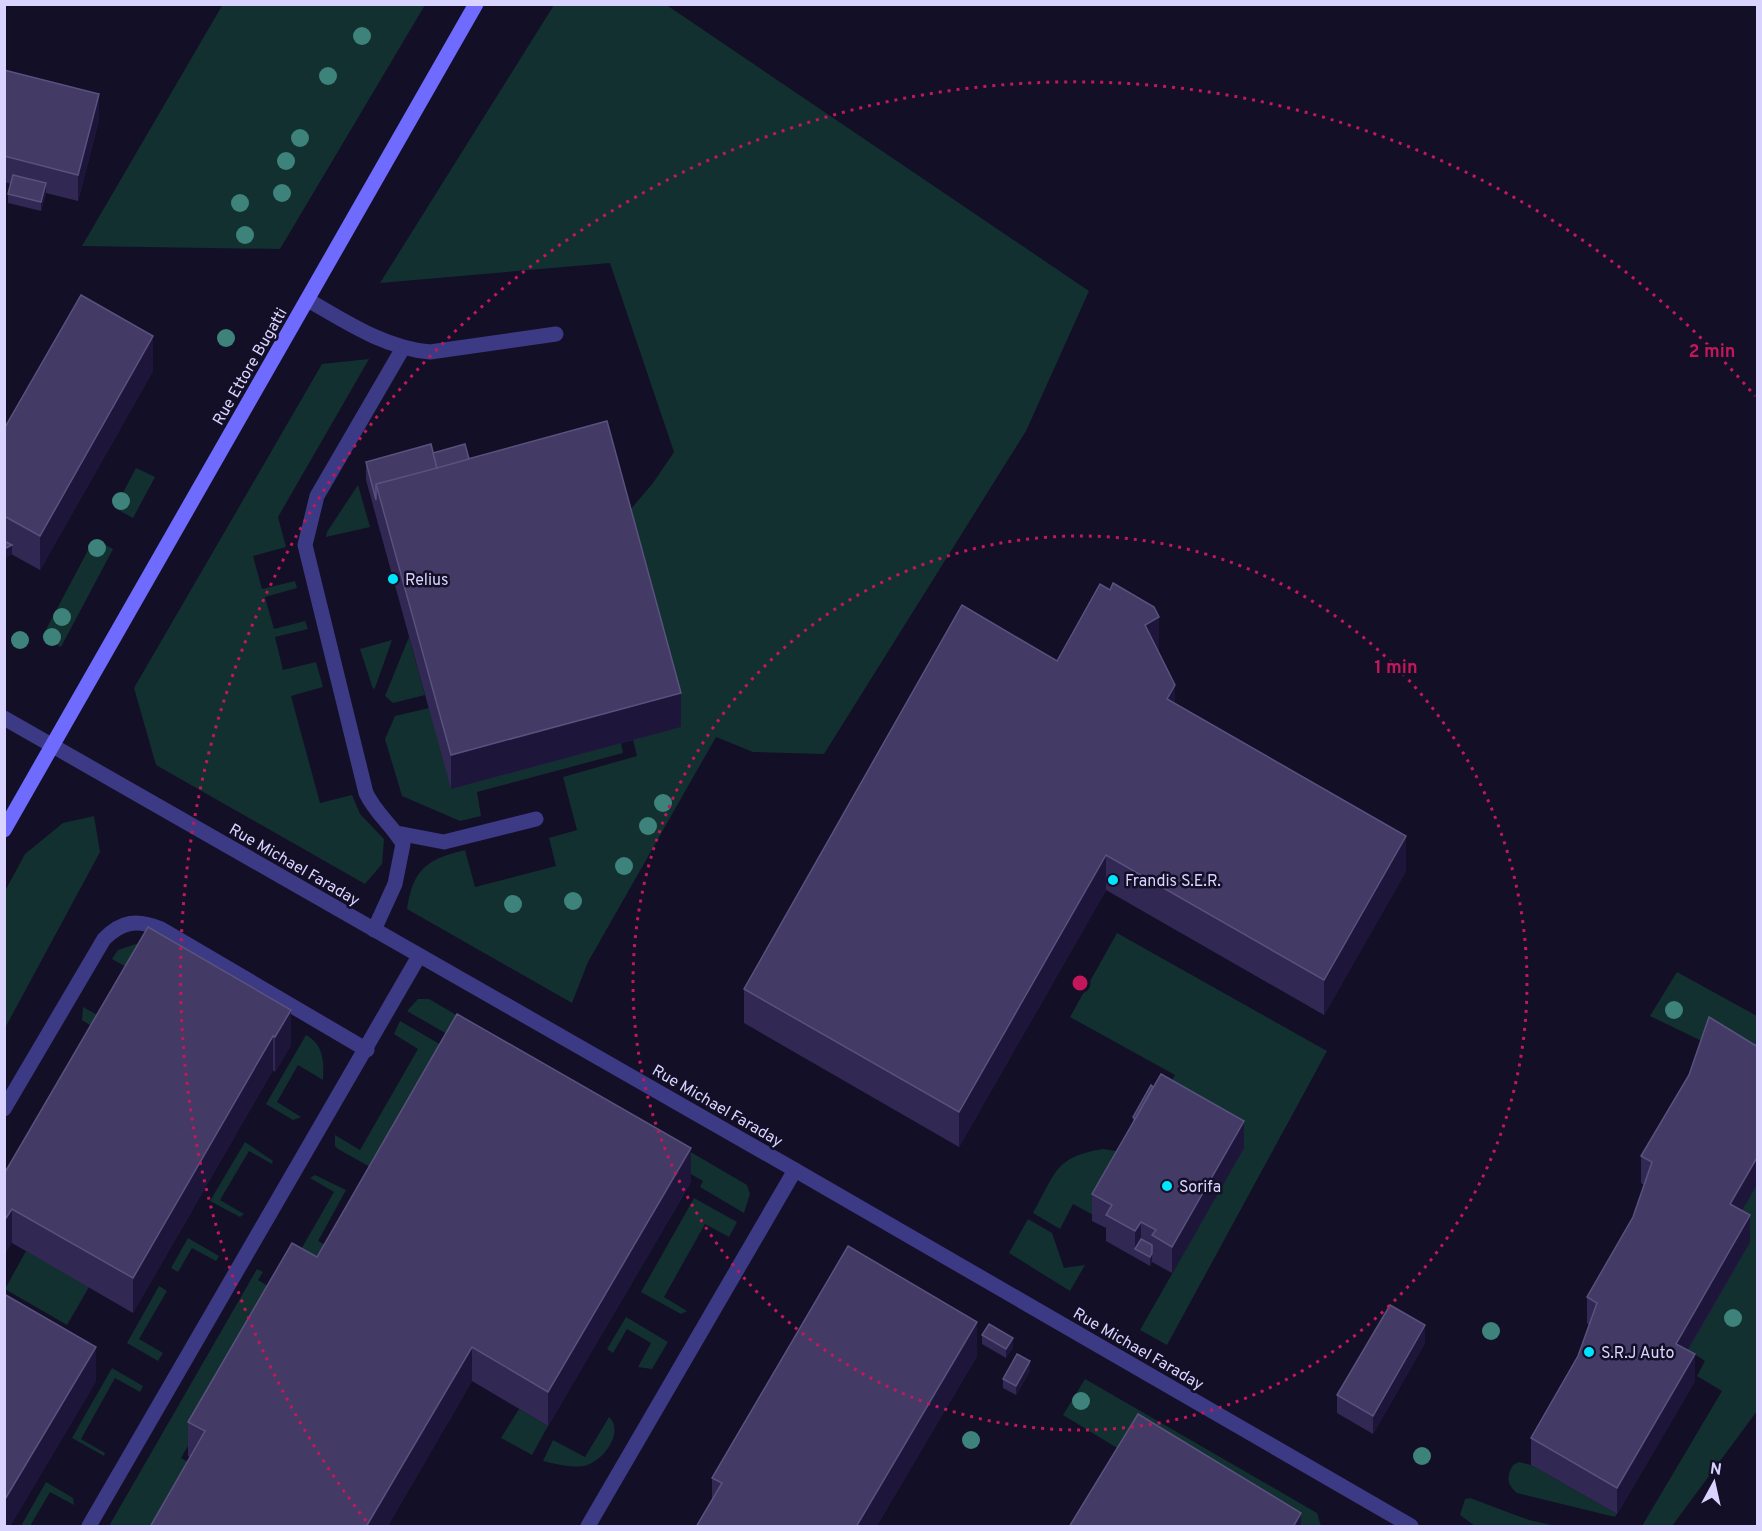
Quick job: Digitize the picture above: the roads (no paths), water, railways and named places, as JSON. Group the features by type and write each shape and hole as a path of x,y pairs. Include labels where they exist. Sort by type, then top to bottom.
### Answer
{"main road":[{"name":"Rue Ettore Bugatti","path":"4,830 476,4"}],"street":[{"path":"308,300 382,341 402,348 430,352 556,334"},
{"path":"374,930 396,884 403,844 397,833 374,809 366,793 305,545 317,496 402,348"},
{"name":"Rue Michael Faraday","path":"4,718 795,1170 1411,1527"},
{"path":"397,833 444,842 536,819"},
{"path":"4,1109 105,939 116,928 129,922 145,922 161,929 367,1050"},
{"path":"89,1527 367,1050 419,956"},
{"path":"588,1527 795,1170"}],"place":[{"name":"Relius","path":"393,579"},
{"name":"Frandis S.E.R.","path":"1113,880"},
{"name":"Sorifa","path":"1167,1186"},
{"name":"S.R.J Auto","path":"1589,1352"}]}
